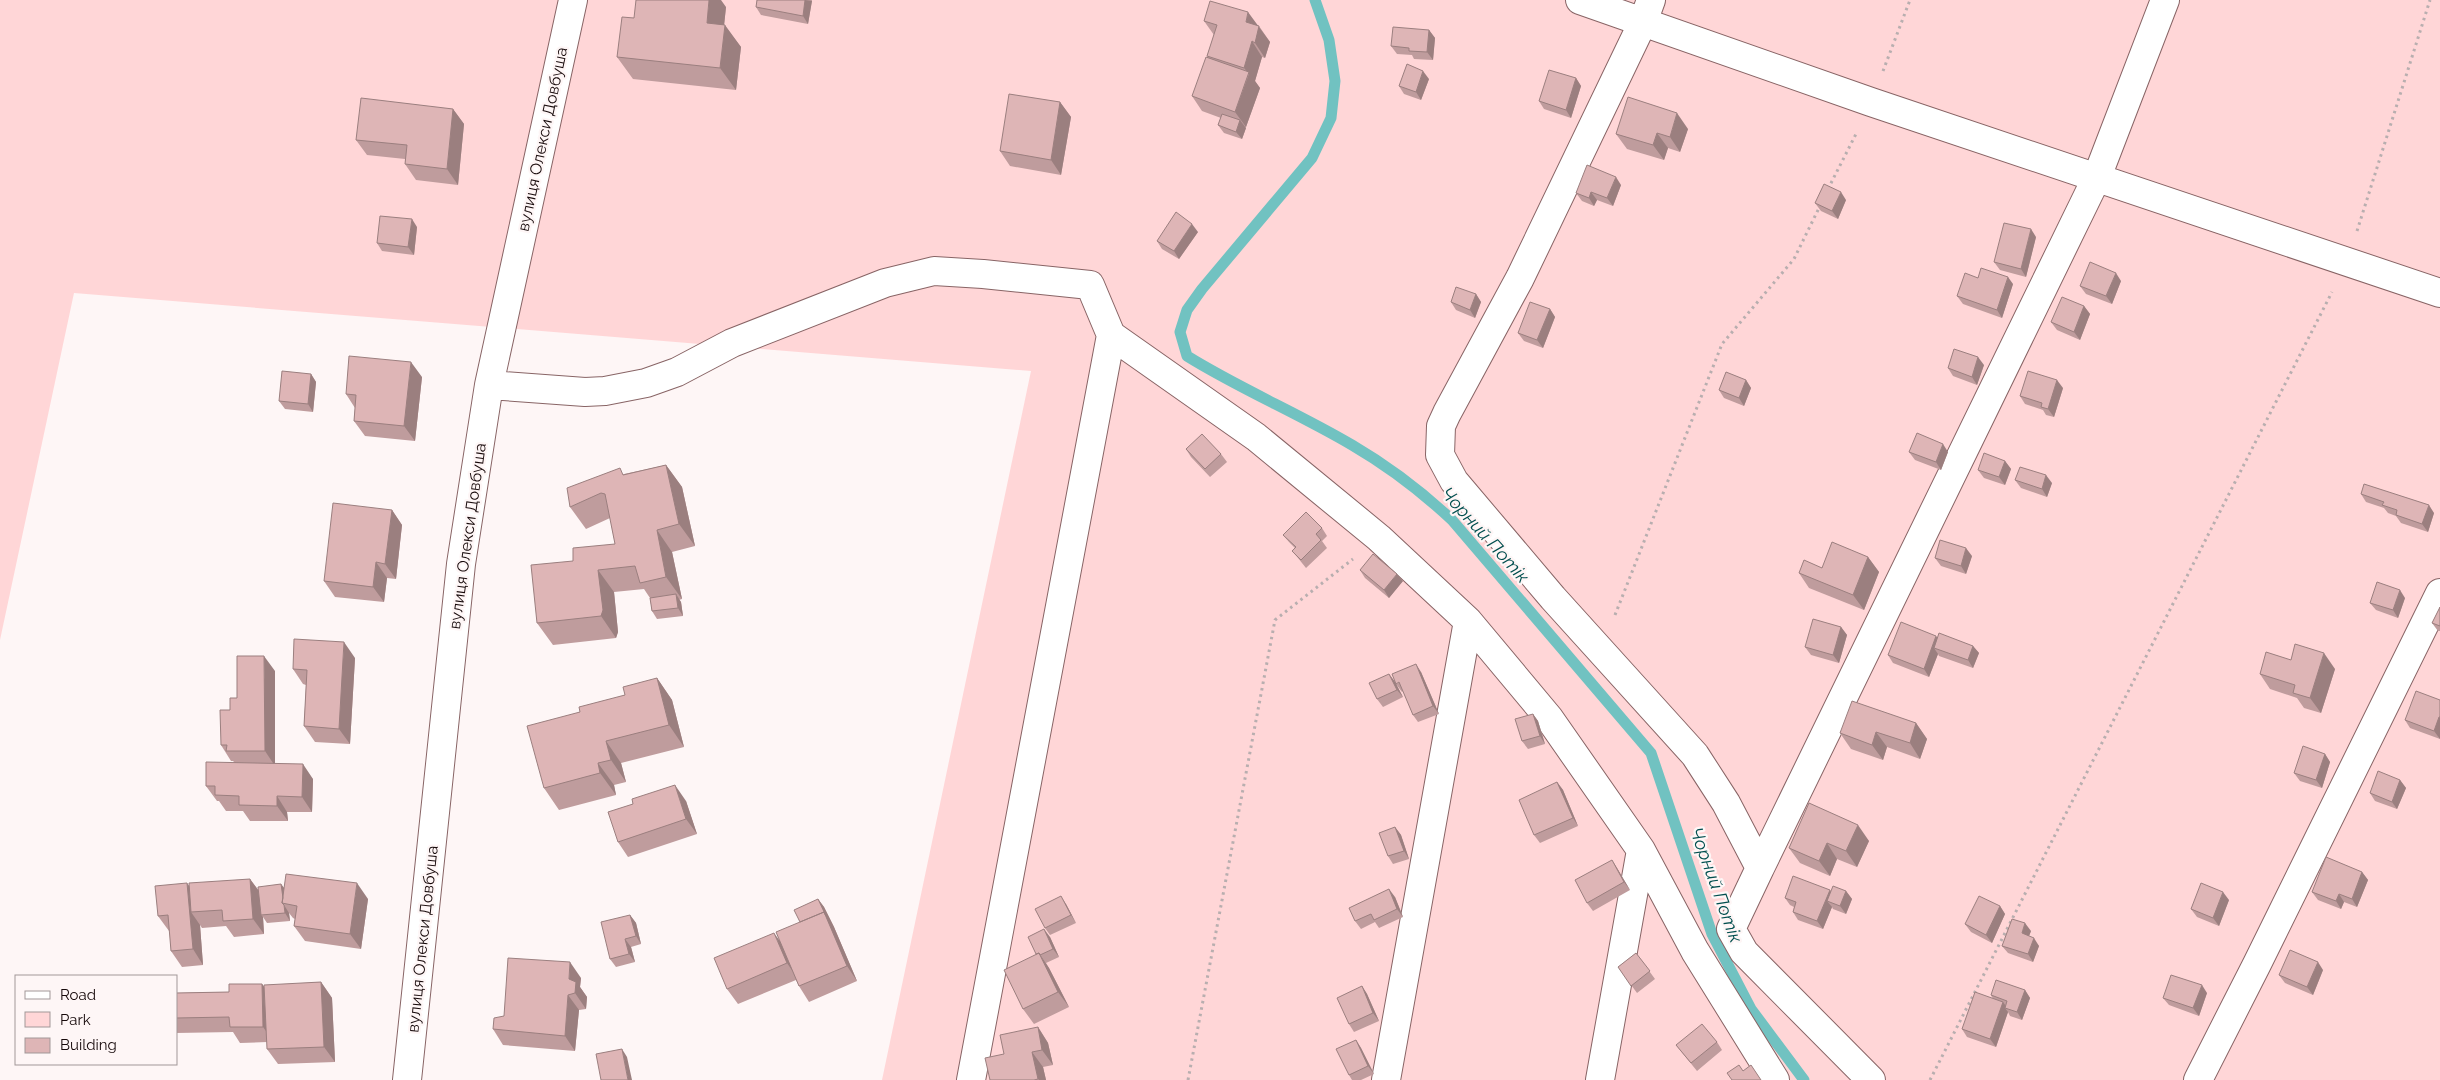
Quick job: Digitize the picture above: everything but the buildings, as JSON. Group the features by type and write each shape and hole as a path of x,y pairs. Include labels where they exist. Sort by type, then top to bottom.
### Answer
{"street":[{"name":"вулиця Олекси Довбуша","path":"407,1080 461,564 489,385 572,0"},
{"path":"1580,0 1647,11 1871,102 2440,293"},
{"path":"1871,1080 1744,952 1731,929 2097,177 2165,0"},
{"path":"1647,11 1516,286 1447,413 1441,426 1440,455 1454,481 1553,598 1695,755 1726,803 1760,868"},
{"path":"489,385 585,392 605,391 646,382 677,372 732,343 885,283 934,271 1090,285 1111,335 1256,437 1379,538 1468,621 1549,718 1641,850 1695,951 1775,1080"},
{"path":"971,1080 1111,335"},
{"path":"2198,1080 2440,593"},
{"path":"1386,1080 1468,621"},
{"path":"1600,1080 1641,850"}],"path":[{"path":"1601,650 1722,344 1794,259 1871,102 1910,0"},
{"path":"1930,1080 2347,262 2430,0"},
{"path":"1188,1080 1275,620 1379,538"}],"green space":[{"path":"0,0 2440,0 2440,1080 882,1080 1031,371 74,293 0,640"}],"waterway":[{"name":"Чорний Потік","path":"1315,0 1329,40 1335,81 1331,118 1312,158 1202,289 1187,310 1180,332 1187,356 1352,445 1391,470 1428,499 1452,520 1651,753 1712,934 1751,1009 1804,1080"}]}
